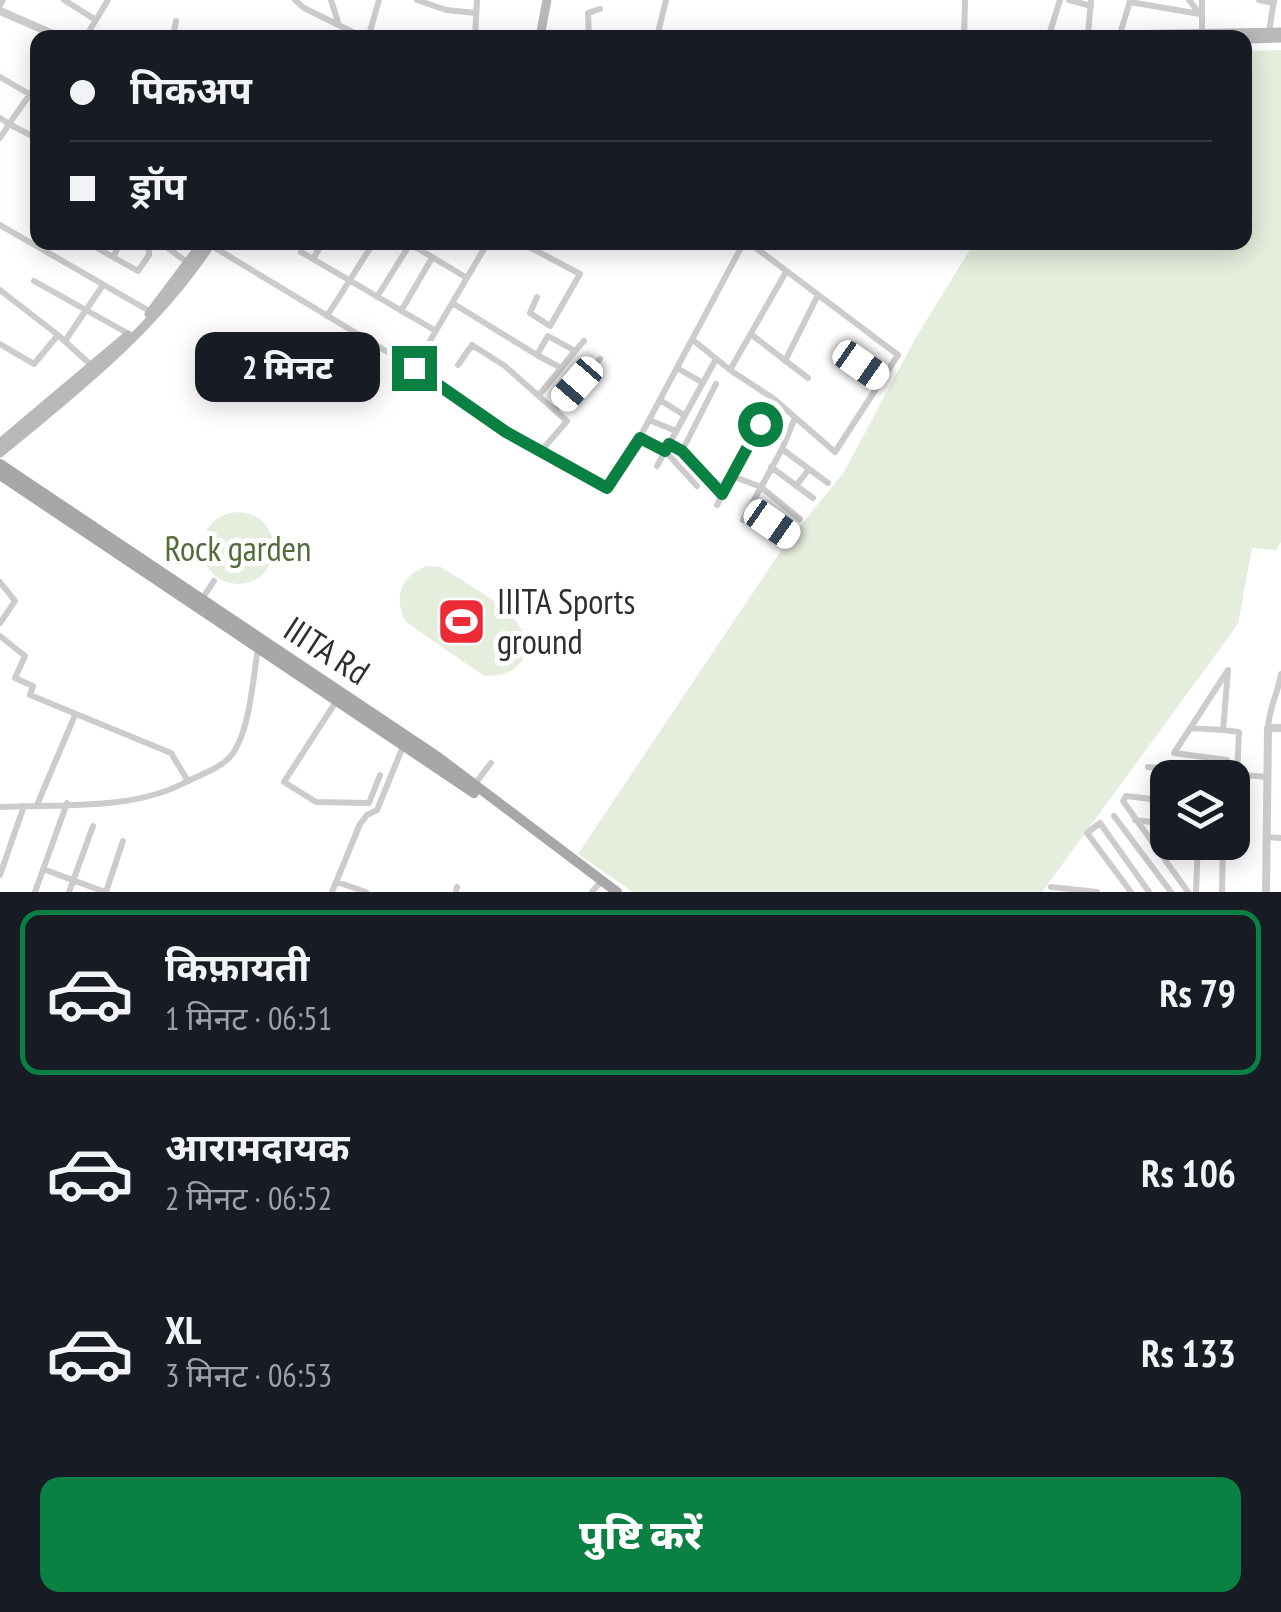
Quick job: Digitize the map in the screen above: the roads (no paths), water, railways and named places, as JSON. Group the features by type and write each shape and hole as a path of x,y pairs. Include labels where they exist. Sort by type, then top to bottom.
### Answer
{"main road":[{"path":"538,30 539,14 547,1"},
{"path":"1252,32 1281,35"},
{"path":"1252,38 1281,35"},
{"path":"0,443 129,334 202,250"},
{"path":"0,452 88,381 154,317 188,279 204,250"},
{"name":"IIITA Rd","path":"0,464 262,647 407,741 617,892"},
{"name":"IIITA Rd","path":"0,475 199,604"},
{"name":"IIITA Rd","path":"472,787 599,890"}],"street":[{"path":"64,0 96,20"},
{"path":"296,0 304,8 350,30"},
{"path":"331,0 338,24"},
{"path":"370,30 379,0"},
{"path":"418,0 446,10 476,13"},
{"path":"475,30 477,0"},
{"path":"659,30 666,0"},
{"path":"964,30 965,0"},
{"path":"1051,30 1060,0"},
{"path":"1068,0 1091,3 1088,30"},
{"path":"1189,0 1200,14"},
{"path":"1202,0 1202,30"},
{"path":"1259,0 1274,2 1268,32"},
{"path":"1121,30 1130,1 1200,14"},
{"path":"90,30 104,2"},
{"path":"1,5 47,30"},
{"path":"589,30 588,14 600,8"},
{"path":"174,30 176,22"},
{"path":"0,77 30,94 0,138"},
{"path":"0,118 30,135"},
{"path":"0,225 30,239"},
{"path":"50,250 151,312"},
{"path":"101,250 138,271 149,250"},
{"path":"113,257 117,250"},
{"path":"171,250 190,264"},
{"path":"219,250 414,368 506,432 607,488 640,438 741,250"},
{"path":"313,259 318,250"},
{"path":"326,316 369,250"},
{"path":"377,297 404,250"},
{"path":"419,250 468,278"},
{"path":"414,368 482,250"},
{"path":"538,297 530,313 550,326 580,274 540,250"},
{"path":"692,340 774,399 836,452 898,355 804,281 753,250"},
{"path":"301,252 436,331"},
{"path":"401,311 432,258"},
{"path":"730,370 786,272"},
{"path":"34,281 129,334"},
{"path":"65,342 103,285"},
{"path":"0,290 93,367"},
{"path":"785,361 818,294"},
{"path":"454,304 561,368"},
{"path":"0,344 34,364 58,335"},
{"path":"752,335 808,378"},
{"path":"537,355 548,336 575,351"},
{"path":"539,395 584,341"},
{"path":"458,365 472,345 505,366 567,421 542,450"},
{"path":"840,350 882,380"},
{"path":"555,410 600,359"},
{"path":"656,466 716,359"},
{"path":"678,368 703,383"},
{"path":"682,451 716,384"},
{"path":"717,506 774,399"},
{"path":"660,400 684,415"},
{"path":"649,420 676,431"},
{"path":"743,520 794,420"},
{"path":"640,438 682,451 722,494"},
{"path":"667,448 697,486"},
{"path":"782,449 828,483"},
{"path":"771,468 813,498"},
{"path":"796,486 809,469"},
{"path":"732,476 762,488 800,519"},
{"path":"752,505 791,537"},
{"path":"199,604 214,580"},
{"path":"0,582 16,601 0,624"},
{"path":"0,636 25,656 16,678 33,686 30,694 171,753 188,781"},
{"path":"0,807 129,800 169,792 222,763 243,733 262,647"},
{"path":"1223,730 1228,670 1174,753 1227,760"},
{"path":"1266,892 1269,706 1278,693 1281,674"},
{"path":"340,696 284,782 316,802 369,803 380,775"},
{"path":"37,805 76,714"},
{"path":"1191,728 1239,732 1238,760"},
{"path":"1268,728 1281,728"},
{"path":"332,892 360,824 377,810 407,741"},
{"path":"472,787 491,762"},
{"path":"1250,774 1281,768"},
{"path":"1150,799 1126,796 1124,805 1188,892"},
{"path":"35,892 67,804"},
{"path":"0,874 24,806"},
{"path":"1114,816 1167,891"},
{"path":"1135,820 1150,822"},
{"path":"1131,892 1087,833 1100,823 1150,892"},
{"path":"69,892 93,826"},
{"path":"1267,837 1281,838"},
{"path":"44,870 105,892 123,840"},
{"path":"1196,892 1197,860"},
{"path":"1222,892 1223,860"},
{"path":"337,882 366,892"},
{"path":"1051,887 1097,892"}],"place":[{"name":"IIITA Sports ground","path":"462,621"}],"park label":[{"name":"Rock garden","path":"238,548"}]}
